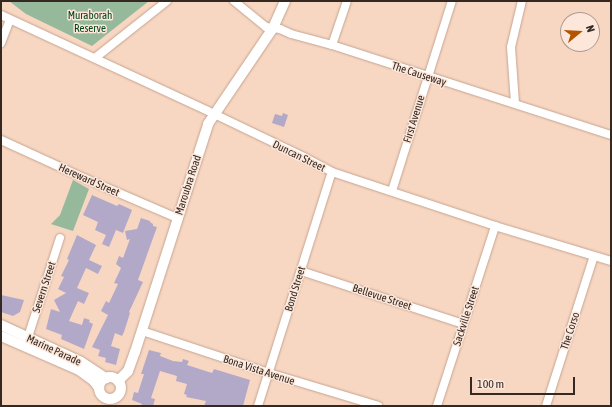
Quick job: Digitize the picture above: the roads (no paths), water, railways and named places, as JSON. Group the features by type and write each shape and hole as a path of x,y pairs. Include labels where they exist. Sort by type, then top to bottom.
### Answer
{"street":[{"path":"95,58 167,1"},
{"name":"The Causeway","path":"234,1 266,26 332,45 427,77 515,103 611,135"},
{"name":"Maroubra Road","path":"118,381 128,370 142,331 208,124 273,28 285,1"},
{"path":"332,45 347,1"},
{"name":"First Avenue","path":"392,191 452,1"},
{"path":"515,103 511,47 522,1"},
{"name":"Duncan Street","path":"1,15 214,114 332,172 495,226 611,261"},
{"path":"1,43 10,20"},
{"name":"Hereward Street","path":"1,140 177,218"},
{"name":"Bond Street","path":"258,406 332,172"},
{"name":"Sackville Street","path":"437,406 495,226"},
{"name":"Severn Street","path":"28,337 60,238"},
{"name":"The Corso","path":"546,406 594,256"},
{"name":"Bellevue Street","path":"301,271 463,324"},
{"name":"Marine Parade","path":"1,325 82,362 106,378"},
{"name":"Bona Vista Avenue","path":"142,331 269,373 378,406"},
{"name":"Marine Parade","path":"1,336 79,370 94,381 99,388"},
{"path":"113,377 118,381 120,391 114,402 104,397 99,388 101,382 106,378 113,377"}],"park label":[{"name":"Muraborah Reserve","path":"90,22"}]}
